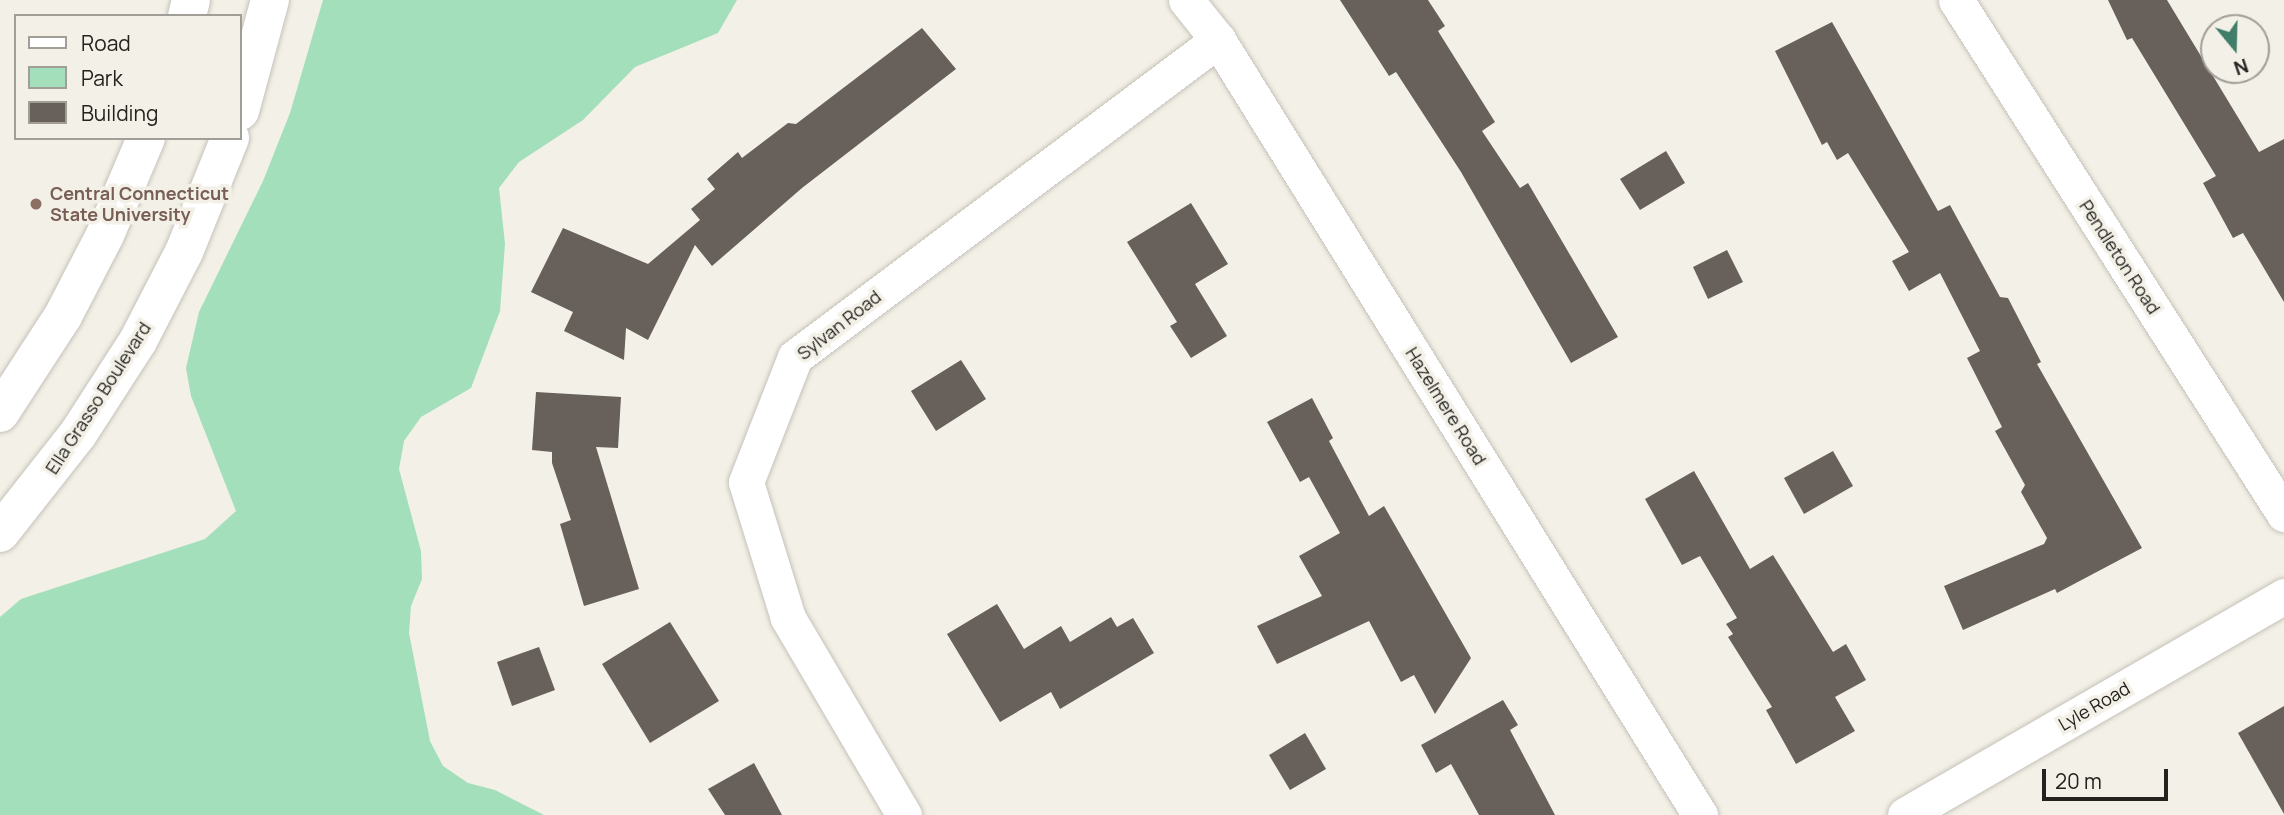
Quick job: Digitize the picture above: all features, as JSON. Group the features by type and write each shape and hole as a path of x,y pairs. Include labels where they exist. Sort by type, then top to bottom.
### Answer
{"main road":[{"path":"242,104 270,0"},
{"path":"0,413 56,328 93,259 145,140"},
{"name":"Ella Grasso Boulevard","path":"0,533 78,434 138,341 184,252 229,140"}],"street":[{"name":"Hazelmere Road","path":"1186,0 1218,40 1700,815"},
{"name":"Pendleton Road","path":"1956,0 2284,514"},
{"name":"Sylvan Road","path":"904,815 788,618 746,482 795,357 1218,40"},
{"name":"Lyle Road","path":"1905,815 2284,596"}],"green space":[{"path":"323,0 737,0 718,33 635,67 583,120 519,162 499,188 505,244 500,311 471,388 421,417 404,441 399,469 421,551 422,579 411,606 409,633 430,741 443,766 468,783 495,790 544,815 0,815 0,617 21,599 205,539 236,511 191,396 186,368 199,312 263,181 290,113"}],"building":[{"path":"1340,0 1428,0 1445,26 1438,31 1495,122 1482,131 1520,188 1528,183 1618,337 1571,363 1461,172 1396,72 1389,76"},
{"path":"2108,0 2167,0 2200,55 2200,84 2218,84 2259,152 2284,139 2284,302 2243,233 2233,238 2203,183 2216,176 2132,38 2127,40"},
{"path":"1832,22 1938,211 1950,205 2000,297 2008,298 2041,362 2037,364 2142,548 2057,593 2055,589 1963,630 1944,586 2044,544 2047,538 2021,492 2025,485 1995,431 2002,427 1967,358 1980,351 1940,273 1909,291 1892,261 1909,252 1848,153 1837,160 1827,142 1822,145 1775,51"},
{"path":"922,28 956,69 802,188 712,266 695,245 648,340 626,328 624,360 564,331 573,312 531,292 563,228 648,264 700,220 691,209 715,189 707,179 738,152 742,158 788,123 796,124"},
{"path":"1666,151 1685,183 1640,210 1620,179"},
{"path":"1191,203 1228,264 1195,284 1227,336 1191,358 1170,326 1177,322 1127,242"},
{"path":"1727,250 1743,282 1708,299 1693,267"},
{"path":"961,360 986,399 936,431 911,391"},
{"path":"536,392 621,397 618,448 596,447 639,589 584,606 560,524 571,520 552,463 552,452 532,450"},
{"path":"1312,398 1333,438 1329,441 1369,516 1384,506 1471,658 1435,714 1414,675 1401,682 1369,621 1277,664 1257,626 1322,596 1299,556 1340,533 1309,477 1300,482 1267,422"},
{"path":"1833,451 1853,486 1804,514 1784,478"},
{"path":"1694,471 1750,569 1773,555 1833,652 1846,644 1866,680 1835,697 1855,731 1796,764 1766,710 1772,707 1728,637 1733,634 1726,624 1737,618 1700,556 1682,565 1645,499"},
{"path":"997,604 1024,649 1061,626 1070,642 1111,617 1117,627 1133,618 1154,653 1060,709 1051,692 1000,722 947,634"},
{"path":"670,622 719,701 650,743 602,664"},
{"path":"539,647 555,690 512,706 497,662"},
{"path":"1503,700 1518,725 1510,730 1555,815 1479,815 1451,764 1436,773 1421,745"},
{"path":"2284,706 2284,814 2238,733"},
{"path":"1305,733 1326,769 1290,790 1269,755"},
{"path":"754,763 782,815 725,815 708,789"}],"place":[{"name":"Central Connecticut State University","path":"36,204"}]}
